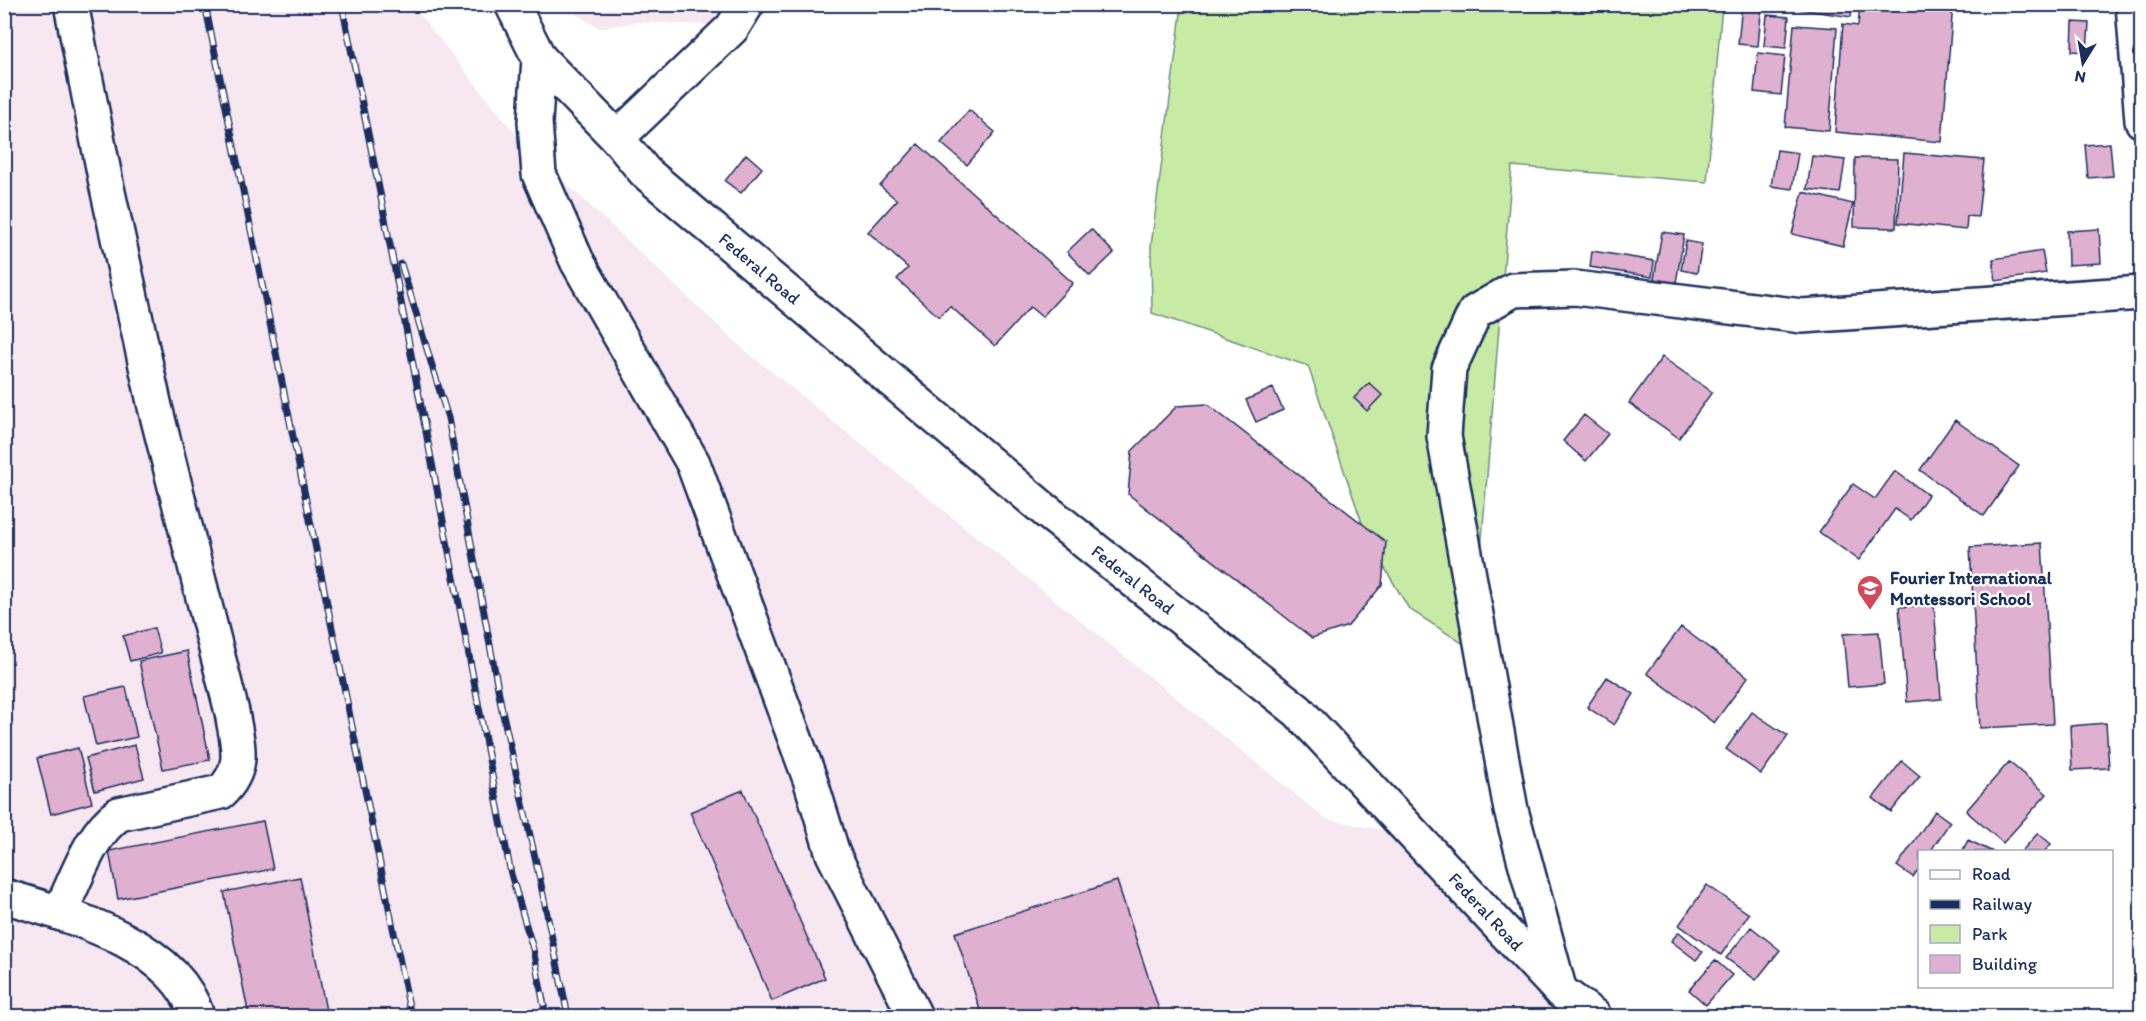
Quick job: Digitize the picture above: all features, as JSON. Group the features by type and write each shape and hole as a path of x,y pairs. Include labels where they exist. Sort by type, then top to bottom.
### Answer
{"street":[{"path":"59,913 86,857 108,821 119,814 221,792 231,782 239,759 232,712 155,407 106,183 71,4"},
{"path":"512,4 539,58 535,122 539,174 577,261 693,463 810,780 833,854 915,1017"},
{"path":"617,138 732,28 747,4"},
{"path":"2133,4 2142,121"},
{"name":"Federal Road","path":"539,58 617,138 645,172 1045,510 1298,711 1560,991 1594,1017"},
{"path":"1560,991 1511,810 1444,436 1449,369 1475,312 1513,290 1575,288 1802,316 2142,293"},
{"path":"4,896 59,913 134,944 162,964 193,1002 197,1017"}],"shaded area":[{"path":"5,4 412,5 521,141 742,348 1326,819 1402,834 1605,1016 5,1016"},
{"path":"560,5 725,5 713,25 637,22 599,28"}],"green space":[{"path":"1182,5 1722,5 1707,182 1512,166 1473,650 1409,609 1368,540 1308,366 1152,313 1151,246"}],"building":[{"path":"1742,4 1762,4 1758,46 1738,44"},
{"path":"1766,4 1853,4 1851,17"},
{"path":"1860,4 1953,4 1942,142 1835,132 1843,24 1858,26"},
{"path":"1767,15 1789,17 1786,48 1764,46"},
{"path":"2073,22 2089,23 2087,52 2072,51"},
{"path":"1794,25 1837,28 1829,131 1785,127"},
{"path":"1758,53 1785,56 1781,95 1754,92"},
{"path":"969,110 995,132 967,165 941,143"},
{"path":"2110,143 2113,176 2088,178 2085,145"},
{"path":"918,144 1073,283 1042,317 1030,307 995,346 950,306 939,317 897,279 908,268 868,232 897,200 880,186"},
{"path":"1777,150 1798,153 1792,189 1771,186"},
{"path":"1904,153 1984,160 1978,217 1967,216 1966,230 1898,223"},
{"path":"746,154 762,168 741,193 725,181"},
{"path":"1812,156 1845,160 1840,193 1807,189"},
{"path":"1855,158 1898,159 1896,228 1854,227"},
{"path":"1803,192 1853,204 1843,246 1792,234"},
{"path":"1091,229 1114,253 1090,276 1067,252"},
{"path":"2099,229 2101,263 2068,265 2067,231"},
{"path":"1662,232 1684,235 1676,283 1654,279"},
{"path":"1686,241 1702,244 1697,273 1681,270"},
{"path":"1592,251 1654,261 1652,277 1590,267"},
{"path":"2042,251 2046,273 1996,281 1993,259"},
{"path":"1662,357 1712,392 1679,438 1629,403"},
{"path":"1369,383 1382,395 1367,411 1354,398"},
{"path":"1273,388 1283,410 1256,422 1246,400"},
{"path":"1207,404 1386,542 1382,585 1348,626 1312,638 1128,494 1132,451 1177,406"},
{"path":"1584,415 1608,434 1586,461 1563,441"},
{"path":"1955,420 2019,466 1984,516 1920,470"},
{"path":"1895,471 1928,495 1911,520 1895,509 1859,560 1819,532 1853,484 1875,499"},
{"path":"2042,543 2053,724 1980,728 1970,547"},
{"path":"1934,605 1941,699 1907,702 1899,607"},
{"path":"1681,627 1748,677 1714,723 1647,673"},
{"path":"154,628 161,653 130,661 123,636"},
{"path":"1879,632 1884,684 1848,687 1843,634"},
{"path":"187,651 210,760 163,769 139,661"},
{"path":"1607,677 1634,694 1614,725 1587,707"},
{"path":"126,687 137,737 96,746 84,696"},
{"path":"1752,712 1788,736 1761,774 1726,749"},
{"path":"2106,723 2109,768 2072,770 2070,726"},
{"path":"135,745 144,778 95,791 86,758"},
{"path":"78,748 92,803 51,814 37,758"},
{"path":"1902,761 1920,776 1891,812 1873,798"},
{"path":"2009,762 2047,794 2003,843 1966,811"},
{"path":"743,790 825,978 772,1001 690,812"},
{"path":"1935,811 1950,822 1931,850 1918,850 1918,870 1913,877 1897,866"},
{"path":"263,821 273,869 118,899 109,851"},
{"path":"2038,833 2051,844 2046,850 2023,850"},
{"path":"1968,840 1989,850 1963,850"},
{"path":"300,877 327,1016 249,1016 224,892"},
{"path":"1117,881 1161,1016 982,1016 955,933"},
{"path":"1707,885 1749,914 1721,955 1679,925"},
{"path":"1751,927 1780,950 1756,980 1726,958"},
{"path":"1679,932 1703,952 1696,960 1671,941"},
{"path":"1715,960 1732,975 1706,1005 1689,990"}],"railway":[{"path":"205,4 411,1016"},
{"path":"342,4 511,874 533,949 546,1016"},
{"path":"401,264 448,418 502,710 568,1016"}],"place":[{"name":"Fourier International Montessori School","path":"1870,611"}]}
